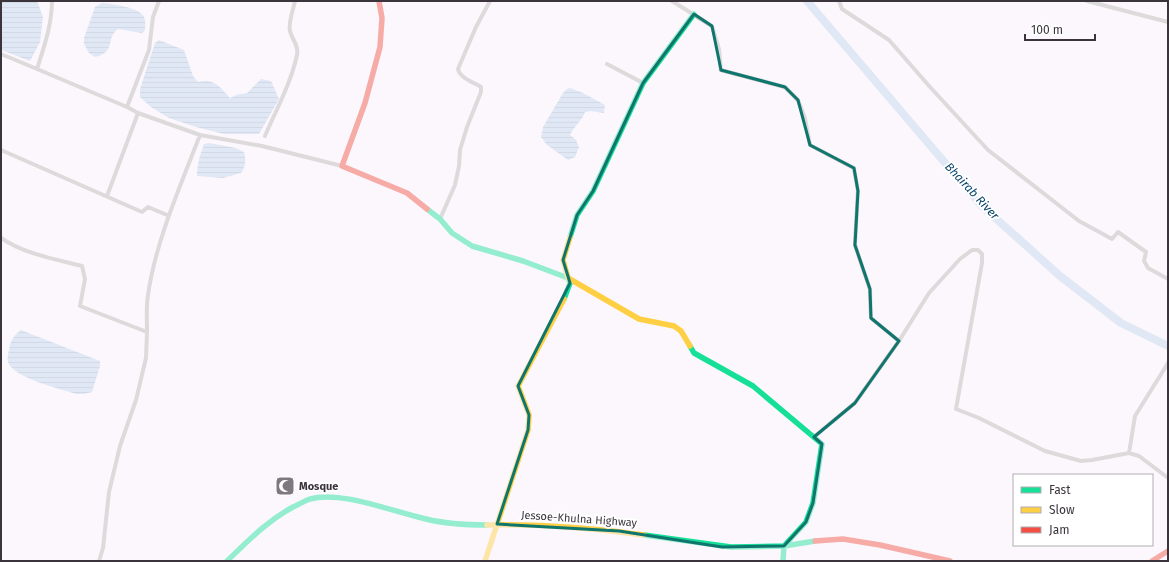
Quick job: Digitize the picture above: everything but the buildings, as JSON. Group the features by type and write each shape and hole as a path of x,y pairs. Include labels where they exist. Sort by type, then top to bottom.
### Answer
{"main road":[{"path":"379,1 382,18 380,47 365,103 342,166 408,193 440,218 452,233 472,246 523,261 568,278 639,319 674,326 681,331 694,353 753,386 822,444 813,503 806,522 784,546 784,561"},
{"path":"485,561 528,430 529,415 518,386 563,302 570,283 563,260 577,216 593,191 643,83 694,14"},
{"name":"Jessoe-Khulna Highway","path":"227,561 259,530 300,502 329,496 348,499 446,523 601,529 722,547 784,546 843,539 880,545 950,561"},
{"path":"1152,561 1168,551"}],"street":[{"path":"37,69 45,43 52,1"},
{"path":"127,107 149,50 153,17 159,1"},
{"path":"265,136 287,86 297,54 296,44 290,32 295,1"},
{"path":"440,218 455,185 459,166 460,150 465,133 482,92 481,87 465,78 458,69 476,27 490,1"},
{"path":"672,1 712,26 719,49 721,70 785,86 798,100 805,118 810,145 854,168 858,192 855,245 870,289 871,318 898,341"},
{"path":"839,1 842,9 889,40 988,150 1079,221 1112,239 1118,232 1146,252 1144,262 1148,268 1168,279"},
{"path":"1087,1 1168,22"},
{"path":"1,54 127,107 138,114 200,135 262,146 342,166"},
{"path":"607,64 643,83"},
{"path":"107,196 138,114"},
{"path":"99,561 103,548 109,492 120,446 129,423 146,358 148,296 155,259 169,214 200,135"},
{"path":"1,150 142,212 148,207 167,215"},
{"path":"1,238 28,251 82,266 85,279 80,306 147,332"},
{"path":"814,437 855,403 929,293 960,259 972,250 978,250 982,254 982,263 956,409 979,418 1045,451 1081,461 1129,453 1139,456 1168,478"},
{"path":"1129,453 1135,416 1168,363"}],"highlighted area":[{"path":"694,14 712,26 721,70 785,87 798,100 810,145 854,168 858,191 855,245 870,289 871,318 899,341 855,403 814,437 822,444 813,503 806,522 784,546 722,547 619,531 497,524 528,430 529,415 518,386 570,283 563,260 577,215 593,191 643,83"}],"water":[{"path":"1,1 37,1 43,17 40,42 30,61 1,50"},
{"path":"102,3 131,8 137,11 144,17 145,30 142,33 118,29 112,36 109,48 106,52 95,57 89,53 84,44 84,38 95,7"},
{"path":"159,40 184,50 193,76 198,82 213,82 230,98 247,93 261,79 271,81 279,99 259,134 224,134 196,127 169,118 151,107 140,97 140,89 155,43"},
{"path":"570,88 605,105 604,113 591,111 585,112 570,135 576,140 579,147 575,157 568,160 547,145 541,137 543,127 563,93"},
{"path":"209,143 236,148 244,152 245,163 241,173 223,178 197,176 199,160 204,144"},
{"path":"21,330 100,361 100,366 92,392 76,394 28,378 12,368 8,362 10,344 16,334"}],"waterway":[{"name":"Bhairab River","path":"807,1 981,205 1060,276 1121,323 1168,346"}],"traffic: fast":[{"path":"570,237 577,215 593,191 643,83 694,14"},
{"path":"427,209 440,219 452,233 472,246 523,261 568,278 570,283 564,299"},
{"path":"690,346 694,353 753,386 822,444 813,503 806,522 784,546 783,561"},
{"path":"227,561 258,532 275,519 293,507 310,499 322,497 336,497 367,503 434,521 487,525"},
{"path":"644,535 731,547 784,546 815,541"}],"traffic: slow":[{"path":"570,237 563,260 568,278 639,319 674,326 681,331 690,346"},
{"path":"485,561 528,430 529,415 518,386 564,299"},
{"path":"487,525 566,527 644,535"}],"traffic: jam":[{"path":"379,1 382,18 380,47 365,103 342,166 407,193 427,209"},
{"path":"815,541 843,539 880,545 950,561"},
{"path":"1152,561 1168,551"}],"place":[{"name":"Mosque","path":"285,486"}]}
